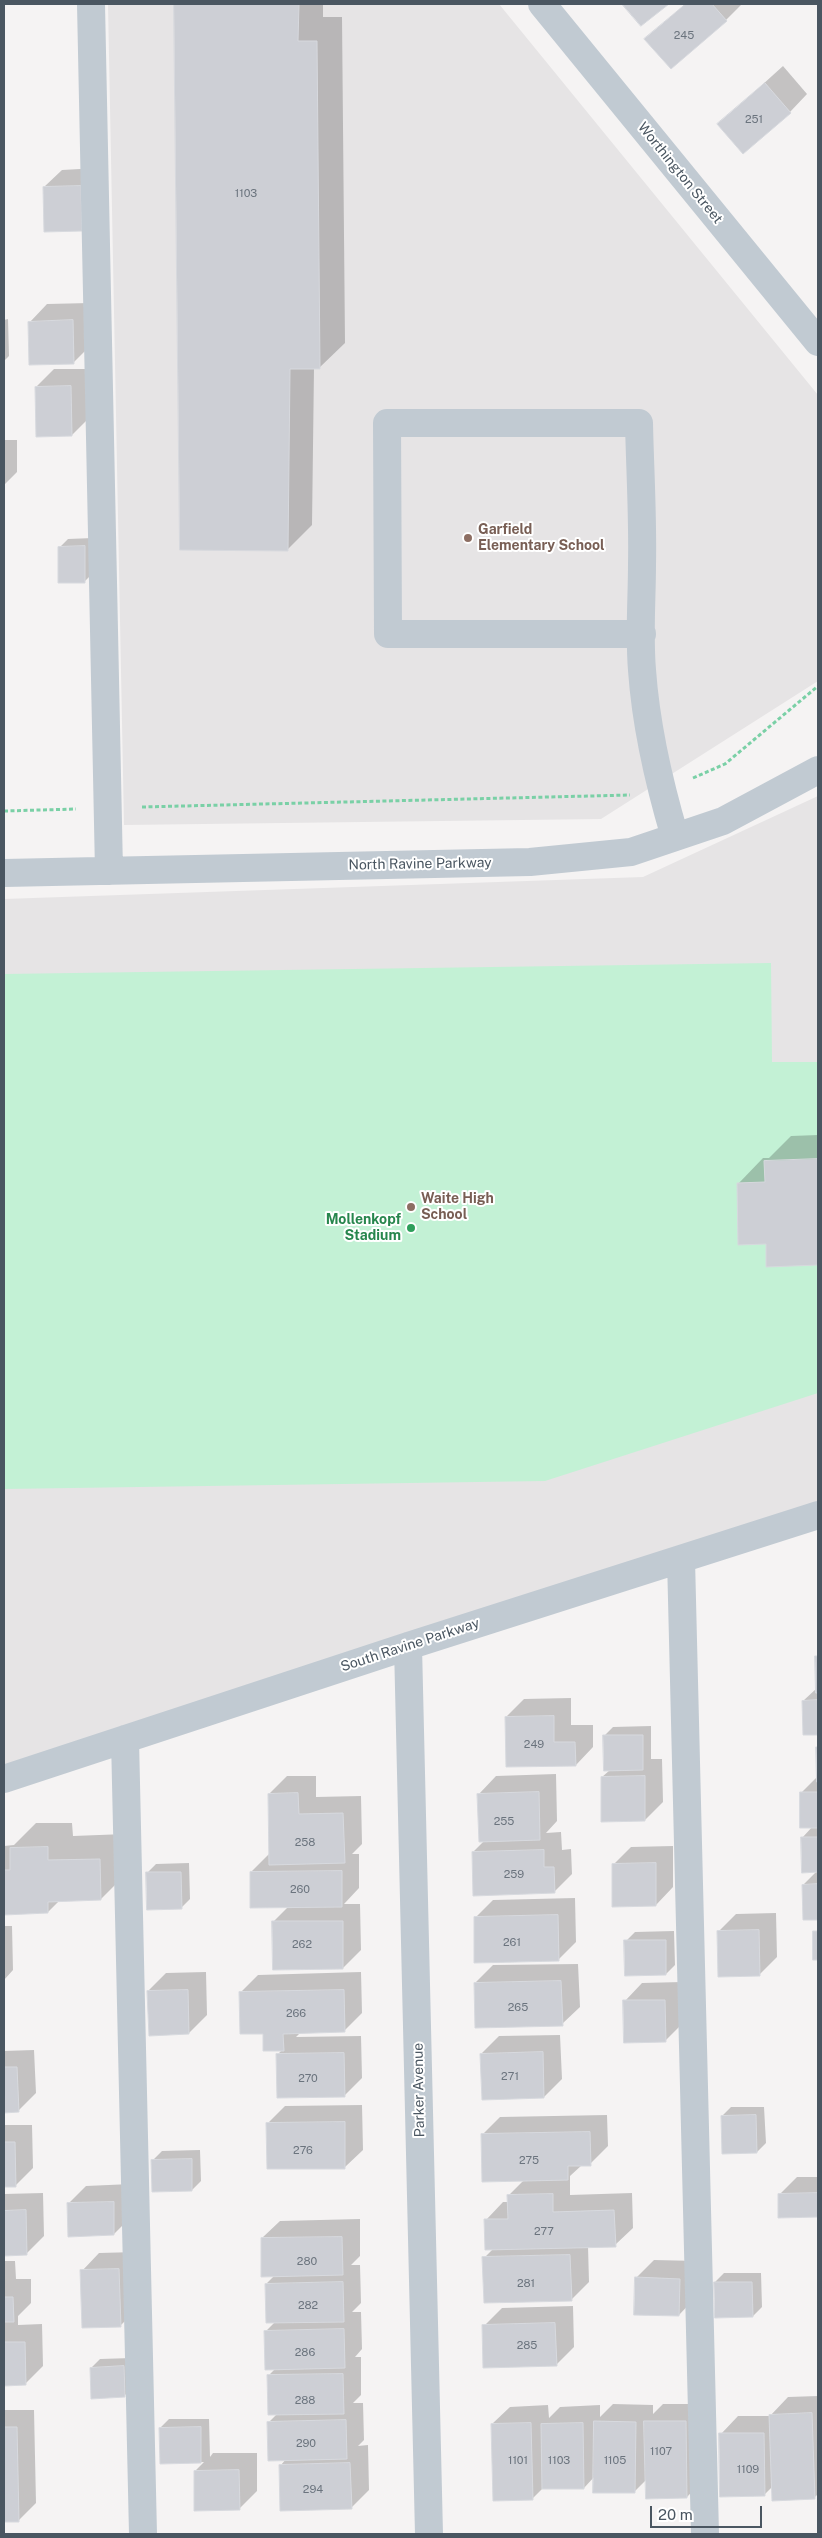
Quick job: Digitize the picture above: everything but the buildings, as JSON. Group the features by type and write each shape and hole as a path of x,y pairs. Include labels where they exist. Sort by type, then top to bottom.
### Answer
{"street":[{"path":"91,4 109,871"},
{"name":"Worthington Street","path":"542,4 818,342"},
{"path":"642,634 388,634 387,423 639,424 643,536 642,668 647,716 661,792 675,837"},
{"name":"North Ravine Parkway","path":"4,874 530,862 631,852 723,821 818,770"},
{"name":"South Ravine Parkway","path":"4,1780 408,1646 818,1515"},
{"path":"681,1559 705,2534"},
{"name":"Parker Avenue","path":"408,1646 429,2534"},
{"path":"125,1739 143,2534"}],"path":[{"path":"4,811 654,795 725,764 818,686"}],"shaded area":[{"name":"Garfield Elementary School","path":"108,4 499,4 818,395 818,681 601,819 124,825"},
{"name":"Mollenkopf Stadium","path":"818,796 818,1515 4,1779 4,899 643,877"}],"green space":[{"name":"Mollenkopf Stadium","path":"771,963 772,1062 818,1062 818,1393 545,1481 4,1489 4,974"}],"place":[{"name":"Garfield Elementary School","path":"468,538"},
{"name":"Waite High School","path":"411,1207"},
{"name":"Mollenkopf Stadium","path":"411,1228"}]}
